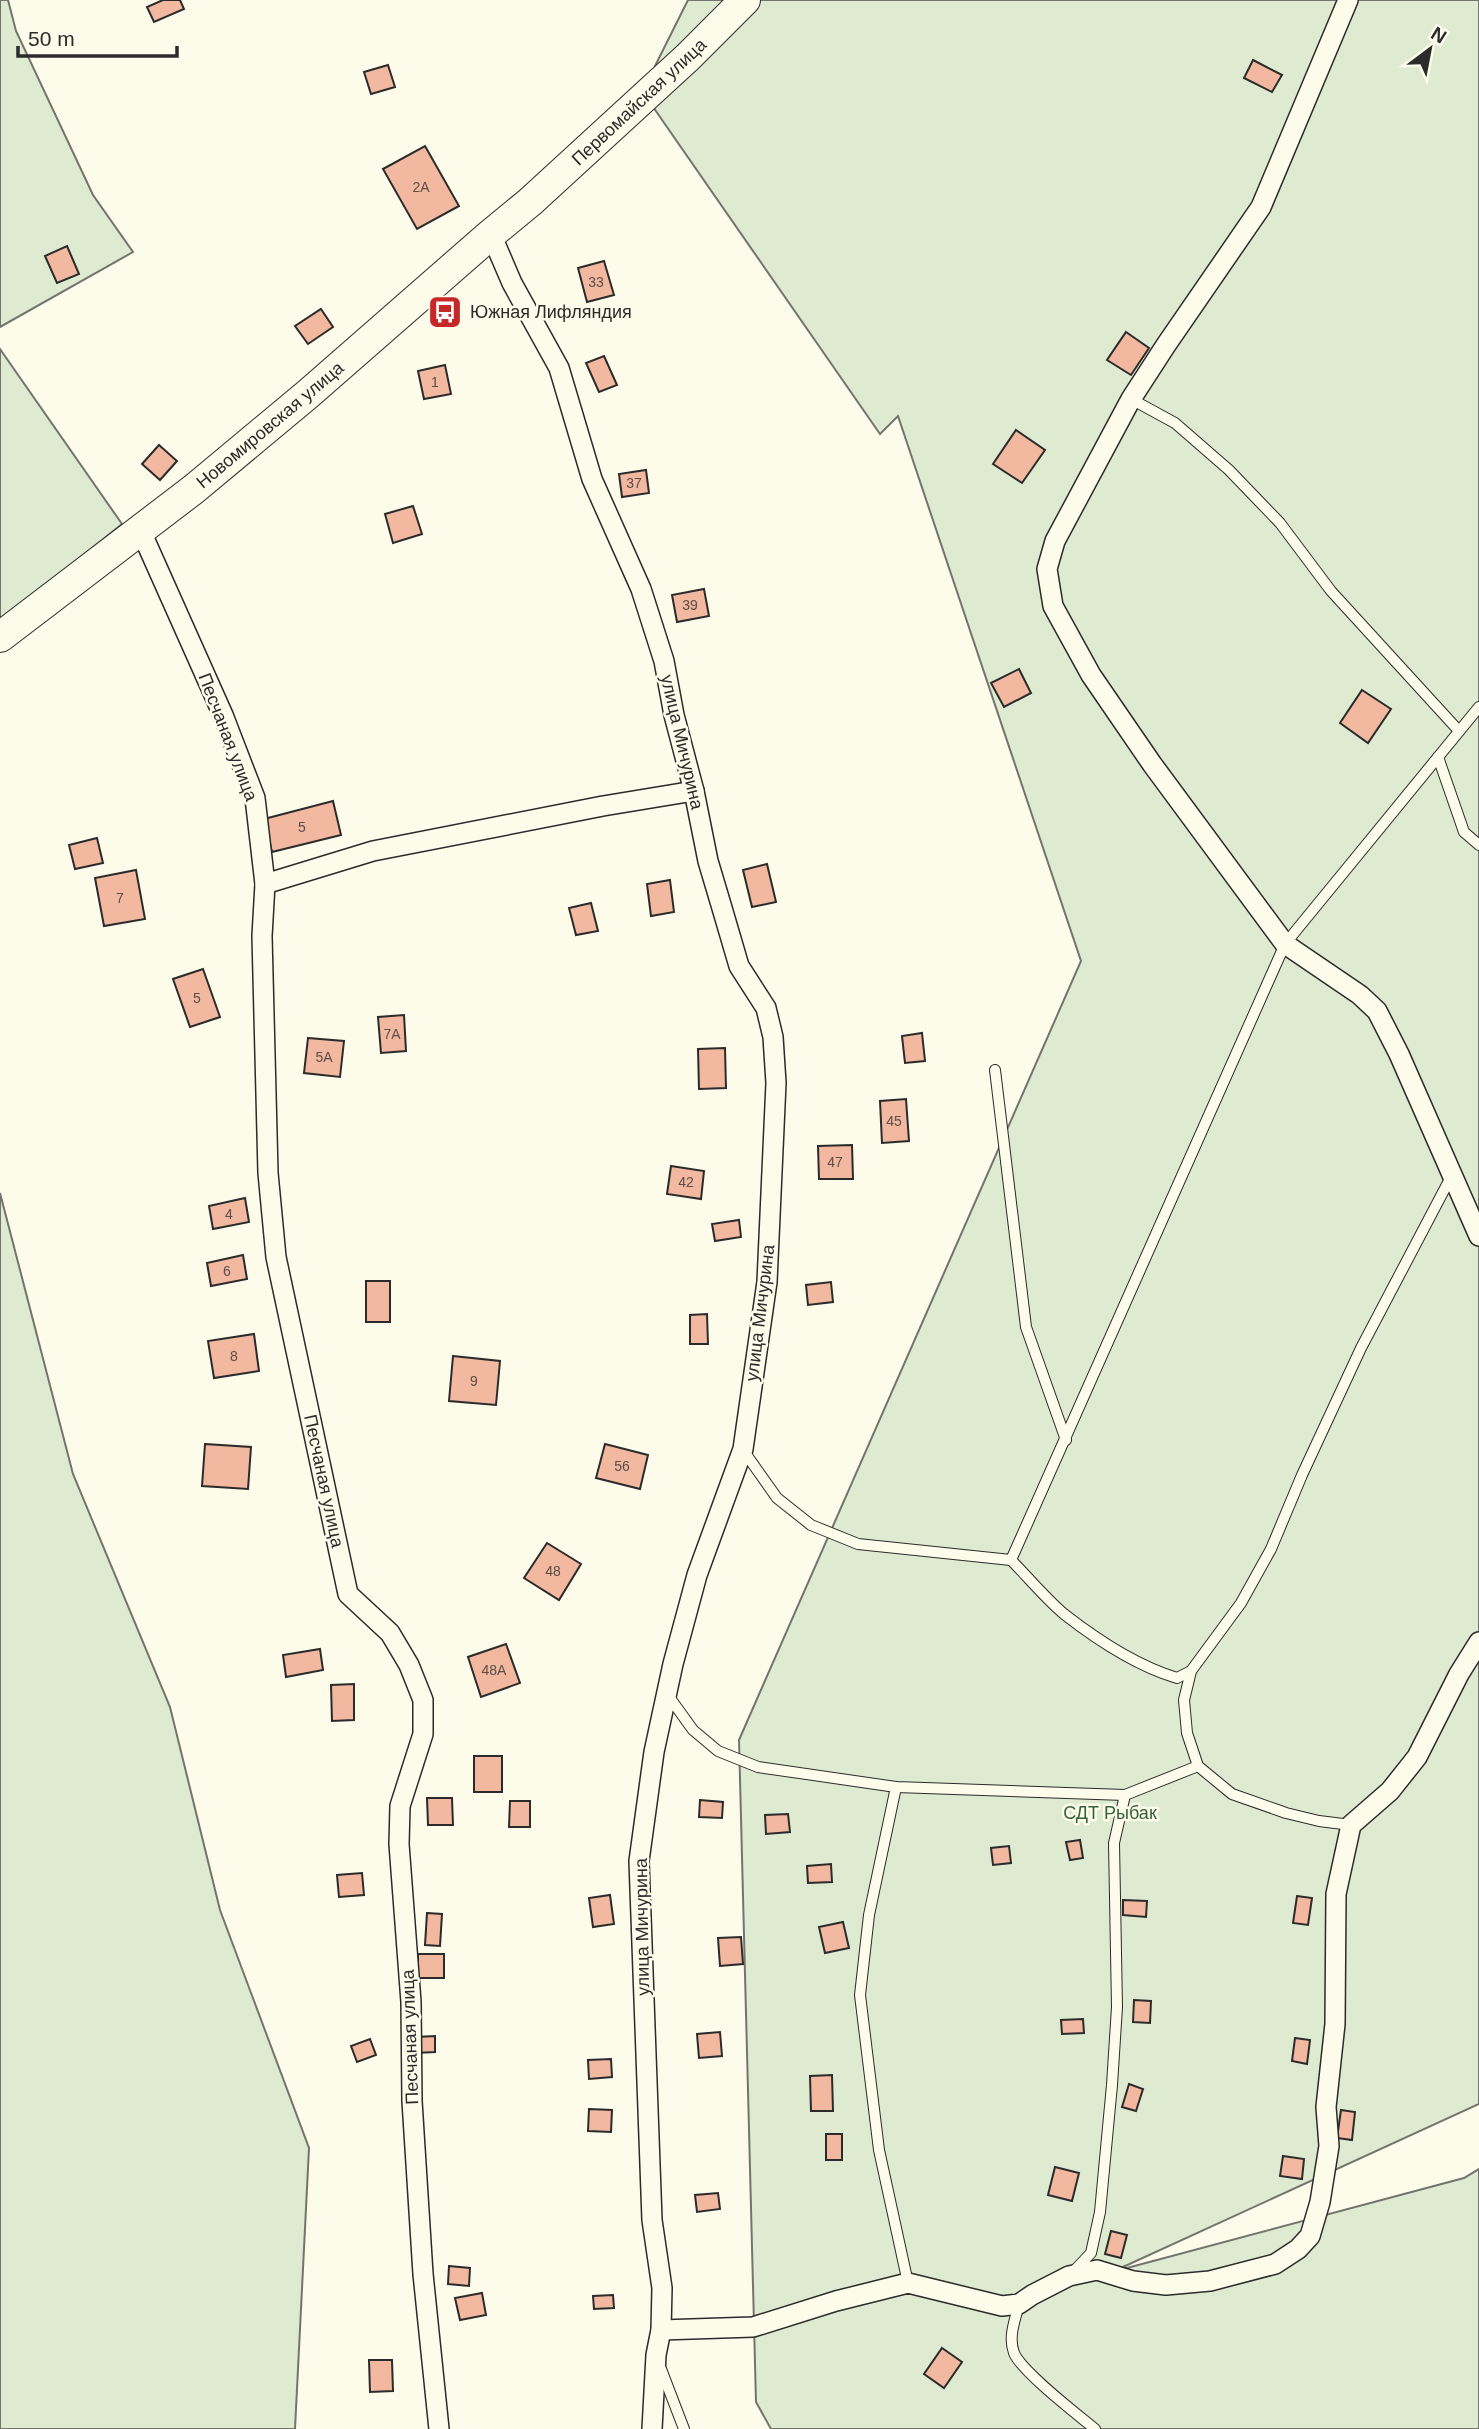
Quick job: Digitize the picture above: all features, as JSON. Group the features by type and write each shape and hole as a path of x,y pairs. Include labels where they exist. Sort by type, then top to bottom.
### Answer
{"main road":[{"name":"Первомайская улица","path":"530,202 688,57 745,0"},
{"name":"Новомировская улица","path":"0,637 194,489 530,202"}],"street":[{"path":"1348,0 1261,207 1131,399 1055,541 1047,569 1053,607 1091,675 1152,764 1285,944 1360,995 1377,1011 1399,1054 1479,1237"},
{"name":"улица Мичурина","path":"491,234 512,283 559,368 592,479 641,589 664,661 708,861 739,966 765,1008 773,1037 776,1083 767,1282 743,1449 697,1576 666,1694 654,1752 639,1861 652,2220 662,2288 652,2429"},
{"name":"Песчаная улица","path":"140,529 223,715 255,798 265,884 262,936 268,1172 276,1257 348,1594 390,1633 410,1665 423,1700 423,1734 400,1806 399,1844 411,2002 412,2101 423,2274 439,2429"},
{"path":"265,884 373,851 694,791"},
{"path":"661,2330 753,2327 836,2301 908,2283 1002,2306 1019,2304 1069,2276 1097,2270 1133,2281 1166,2285 1210,2281 1275,2264 1298,2249 1310,2236 1320,2202 1329,2146 1326,2107 1335,2024 1336,1894 1351,1825 1390,1791 1417,1757 1459,1674 1479,1642"}],"lane":[{"path":"1131,399 1175,423 1229,470 1280,523 1331,591 1460,731"},
{"path":"1011,1560 1285,944 1479,707"},
{"path":"1438,757 1464,832 1479,845"},
{"path":"995,1070 1026,1327 1066,1440"},
{"path":"1351,1825 1286,1813 1232,1794 1198,1766 1187,1733 1184,1700 1191,1671 1241,1603 1271,1549 1361,1348 1452,1175"},
{"path":"743,1449 777,1498 811,1525 870,1546 1011,1560 1063,1613 1111,1646 1161,1673 1177,1678 1191,1671"},
{"path":"666,1694 693,1730 718,1751 758,1767 896,1787 1125,1795 1198,1766"},
{"path":"896,1787 870,1916 860,1995 879,2150 908,2283"},
{"path":"1069,2276 1091,2253 1100,2212 1117,2007 1114,1843 1125,1795"},
{"path":"1019,2304 1011,2334 1015,2354 1038,2380 1095,2429"},
{"path":"656,2355 684,2429"}],"green space":[{"path":"0,0 8,0 16,31 93,195 133,252 0,327"},
{"name":"СДТ Рыбак","path":"688,0 1479,0 1479,2104 1112,2272 1464,2178 1479,2169 1479,2429 771,2429 756,2402 739,1740 1081,961 898,416 880,434 651,104 655,66"},
{"path":"0,349 122,524 0,622"},
{"path":"0,1193 73,1474 170,1707 220,1910 309,2148 295,2429 0,2429"}],"building":[{"path":"163,0 180,0 184,9 154,22 147,7"},
{"path":"1253,60 1282,75 1272,92 1244,78"},
{"path":"388,65 395,87 371,94 364,72"},
{"path":"425,146 459,206 417,229 383,169"},
{"path":"67,246 79,274 57,283 45,256"},
{"path":"604,261 614,295 587,302 578,268"},
{"path":"321,309 333,327 308,344 295,326"},
{"path":"1126,332 1149,348 1131,375 1107,360"},
{"path":"604,356 617,385 599,392 586,363"},
{"path":"445,365 451,394 424,399 418,371"},
{"path":"1016,430 1045,450 1022,483 993,464"},
{"path":"159,445 177,461 160,480 142,464"},
{"path":"646,470 649,493 622,497 619,474"},
{"path":"413,506 422,534 393,543 385,514"},
{"path":"704,589 709,616 677,622 672,595"},
{"path":"1019,669 1031,693 1004,707 991,683"},
{"path":"1362,690 1391,709 1368,743 1340,723"},
{"path":"333,801 341,835 272,852 264,819"},
{"path":"97,838 103,863 75,869 69,845"},
{"path":"767,864 776,902 752,907 743,870"},
{"path":"136,870 145,919 104,926 95,878"},
{"path":"670,880 674,912 651,916 647,884"},
{"path":"591,903 598,931 576,935 569,908"},
{"path":"203,969 220,1017 190,1027 173,979"},
{"path":"404,1015 406,1051 381,1053 378,1017"},
{"path":"922,1033 925,1061 905,1063 902,1036"},
{"path":"308,1038 344,1041 340,1077 304,1073"},
{"path":"725,1048 726,1088 699,1089 698,1049"},
{"path":"906,1099 909,1141 882,1143 880,1101"},
{"path":"852,1145 853,1179 819,1179 818,1146"},
{"path":"671,1166 704,1171 701,1199 667,1194"},
{"path":"245,1198 249,1222 213,1229 209,1206"},
{"path":"739,1220 741,1237 715,1241 712,1224"},
{"path":"243,1255 247,1279 211,1286 207,1263"},
{"path":"366,1281 390,1281 390,1322 366,1322"},
{"path":"831,1282 833,1302 808,1305 806,1285"},
{"path":"707,1314 708,1344 690,1344 690,1315"},
{"path":"254,1334 259,1371 214,1378 208,1341"},
{"path":"453,1356 500,1361 496,1405 449,1401"},
{"path":"205,1444 251,1447 248,1489 202,1486"},
{"path":"605,1444 648,1455 640,1489 596,1478"},
{"path":"547,1543 581,1564 559,1600 524,1578"},
{"path":"506,1644 520,1683 481,1697 468,1657"},
{"path":"320,1649 323,1670 286,1677 283,1655"},
{"path":"354,1684 354,1720 332,1721 331,1685"},
{"path":"474,1756 502,1756 502,1792 474,1792"},
{"path":"427,1798 452,1798 453,1825 428,1825"},
{"path":"700,1800 723,1802 722,1818 699,1817"},
{"path":"510,1801 530,1801 530,1827 509,1827"},
{"path":"788,1814 790,1832 766,1834 765,1815"},
{"path":"1080,1840 1083,1858 1070,1860 1066,1842"},
{"path":"1009,1846 1011,1863 993,1865 991,1848"},
{"path":"831,1864 832,1882 808,1883 807,1866"},
{"path":"362,1873 364,1895 339,1897 337,1875"},
{"path":"610,1895 614,1924 593,1927 589,1898"},
{"path":"1297,1896 1312,1898 1308,1925 1293,1923"},
{"path":"1123,1900 1147,1901 1146,1917 1123,1915"},
{"path":"427,1913 442,1914 440,1946 425,1945"},
{"path":"843,1922 849,1948 825,1953 819,1927"},
{"path":"741,1937 743,1964 720,1966 718,1938"},
{"path":"418,1954 444,1954 444,1978 418,1978"},
{"path":"1134,2000 1151,2001 1150,2023 1133,2022"},
{"path":"1083,2019 1084,2033 1062,2034 1061,2020"},
{"path":"720,2032 722,2056 699,2058 697,2034"},
{"path":"435,2036 435,2052 416,2053 416,2037"},
{"path":"1295,2038 1310,2040 1307,2064 1292,2061"},
{"path":"370,2039 376,2055 357,2062 351,2046"},
{"path":"611,2059 612,2077 589,2079 588,2060"},
{"path":"832,2075 833,2111 811,2111 810,2076"},
{"path":"1129,2084 1143,2089 1136,2111 1122,2107"},
{"path":"589,2109 612,2110 611,2132 588,2131"},
{"path":"1341,2110 1355,2112 1352,2140 1337,2138"},
{"path":"826,2134 842,2134 842,2160 826,2160"},
{"path":"1283,2156 1304,2159 1302,2179 1280,2176"},
{"path":"1055,2167 1079,2173 1072,2201 1048,2195"},
{"path":"718,2193 720,2209 697,2212 695,2195"},
{"path":"1111,2231 1127,2235 1121,2258 1105,2254"},
{"path":"449,2266 470,2268 469,2286 448,2284"},
{"path":"482,2293 486,2315 460,2320 455,2298"},
{"path":"613,2295 614,2308 594,2309 593,2296"},
{"path":"942,2348 962,2362 944,2388 924,2374"},
{"path":"369,2360 392,2360 393,2391 370,2392"}],"place":[{"name":"Южная Лифляндия","path":"445,312"}]}
